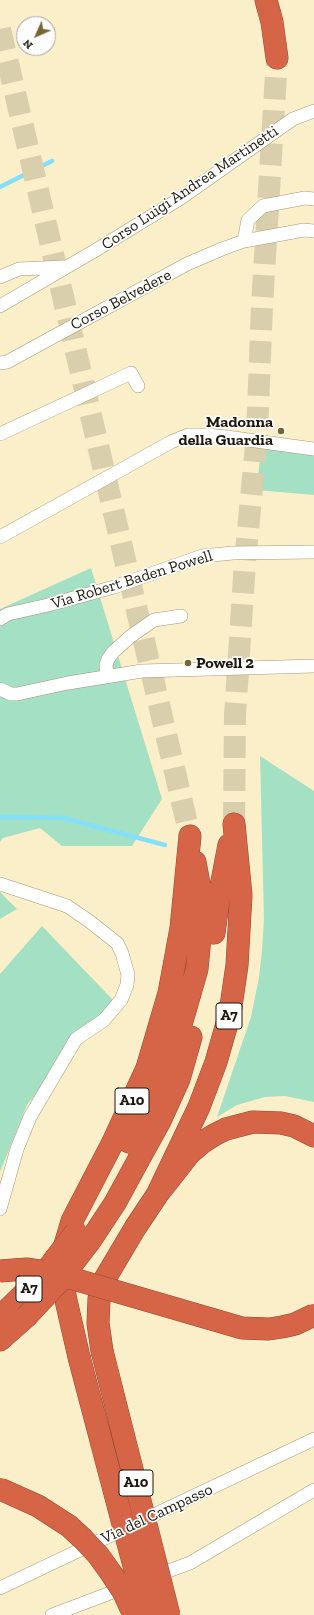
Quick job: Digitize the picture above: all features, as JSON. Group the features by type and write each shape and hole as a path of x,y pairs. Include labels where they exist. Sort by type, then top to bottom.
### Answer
{"highway":[{"path":"266,0 272,22 277,58"},
{"name":"A7","path":"0,1340 26,1317 61,1278 90,1241 115,1203 160,1121 178,1079 210,969 219,896 234,824 241,895 237,966 230,1013 216,1062 199,1107 157,1195"},
{"name":"A7","path":"0,1317 45,1273 76,1232 100,1194 133,1135 164,1071 182,1021 197,969 202,905 190,836"},
{"name":"A10","path":"147,1615 79,1357 65,1296 62,1255 72,1221 113,1142 148,1068 169,993 181,928 190,836"},
{"path":"157,1195 190,1153 202,1142 214,1134 240,1124 267,1122 294,1126 314,1136"},
{"name":"A10","path":"157,1195 135,1228 103,1282 99,1299 98,1323 102,1352 169,1615"},
{"name":"A7","path":"0,1271 26,1269 53,1273 242,1328 269,1329 282,1327 295,1324 314,1315"},
{"path":"0,1490 38,1506 59,1519 83,1539 98,1555 111,1573 123,1591 134,1615"}],"street":[{"name":"Corso Luigi Andrea Martinetti","path":"0,306 68,267 181,198 292,119 314,111"},
{"path":"244,241 248,220 263,206 306,198 314,199"},
{"name":"Corso Belvedere","path":"0,363 7,362 187,264 244,241 304,230 314,230"},
{"name":"Corso Luigi Andrea Martinetti","path":"0,277 18,269 68,267"},
{"path":"0,434 131,373 138,386"},
{"path":"0,537 171,442 188,435 206,434 314,449"},
{"name":"Via Robert Baden Powell","path":"0,619 8,614 48,606 114,587 202,556 234,553 314,552"},
{"path":"107,676 106,665 108,659 113,652 131,636 154,620 180,616"},
{"path":"0,689 11,694 17,694 68,683 142,671 314,666"},
{"path":"0,884 67,906 89,921 117,943 122,953 128,975 127,985 121,1000 104,1020 76,1039 30,1117 17,1149 0,1209"},
{"name":"Via del Campasso","path":"0,1588 314,1439"},
{"path":"52,1615 190,1563 314,1490"}],"green space":[{"path":"262,446 314,455 314,495 256,490"},
{"path":"91,568 162,799 132,846 62,846 40,828 3,838 0,842 0,609"},
{"path":"260,756 314,791 314,1102 285,1096 265,1097 237,1105 217,1117 251,1017 259,977 264,919"},
{"path":"0,892 17,909 0,919"},
{"path":"42,926 113,1000 27,1105 0,1172 0,974"}],"waterway":[{"path":"0,187 52,161"},
{"path":"0,817 63,818 165,845"}],"tunnel":[{"path":"0,29 190,836"},
{"path":"234,824 235,715 245,562 257,435 262,306 277,58"}],"place":[{"name":"Madonna della Guardia","path":"281,431"},
{"name":"Powell 2","path":"188,663"}]}
